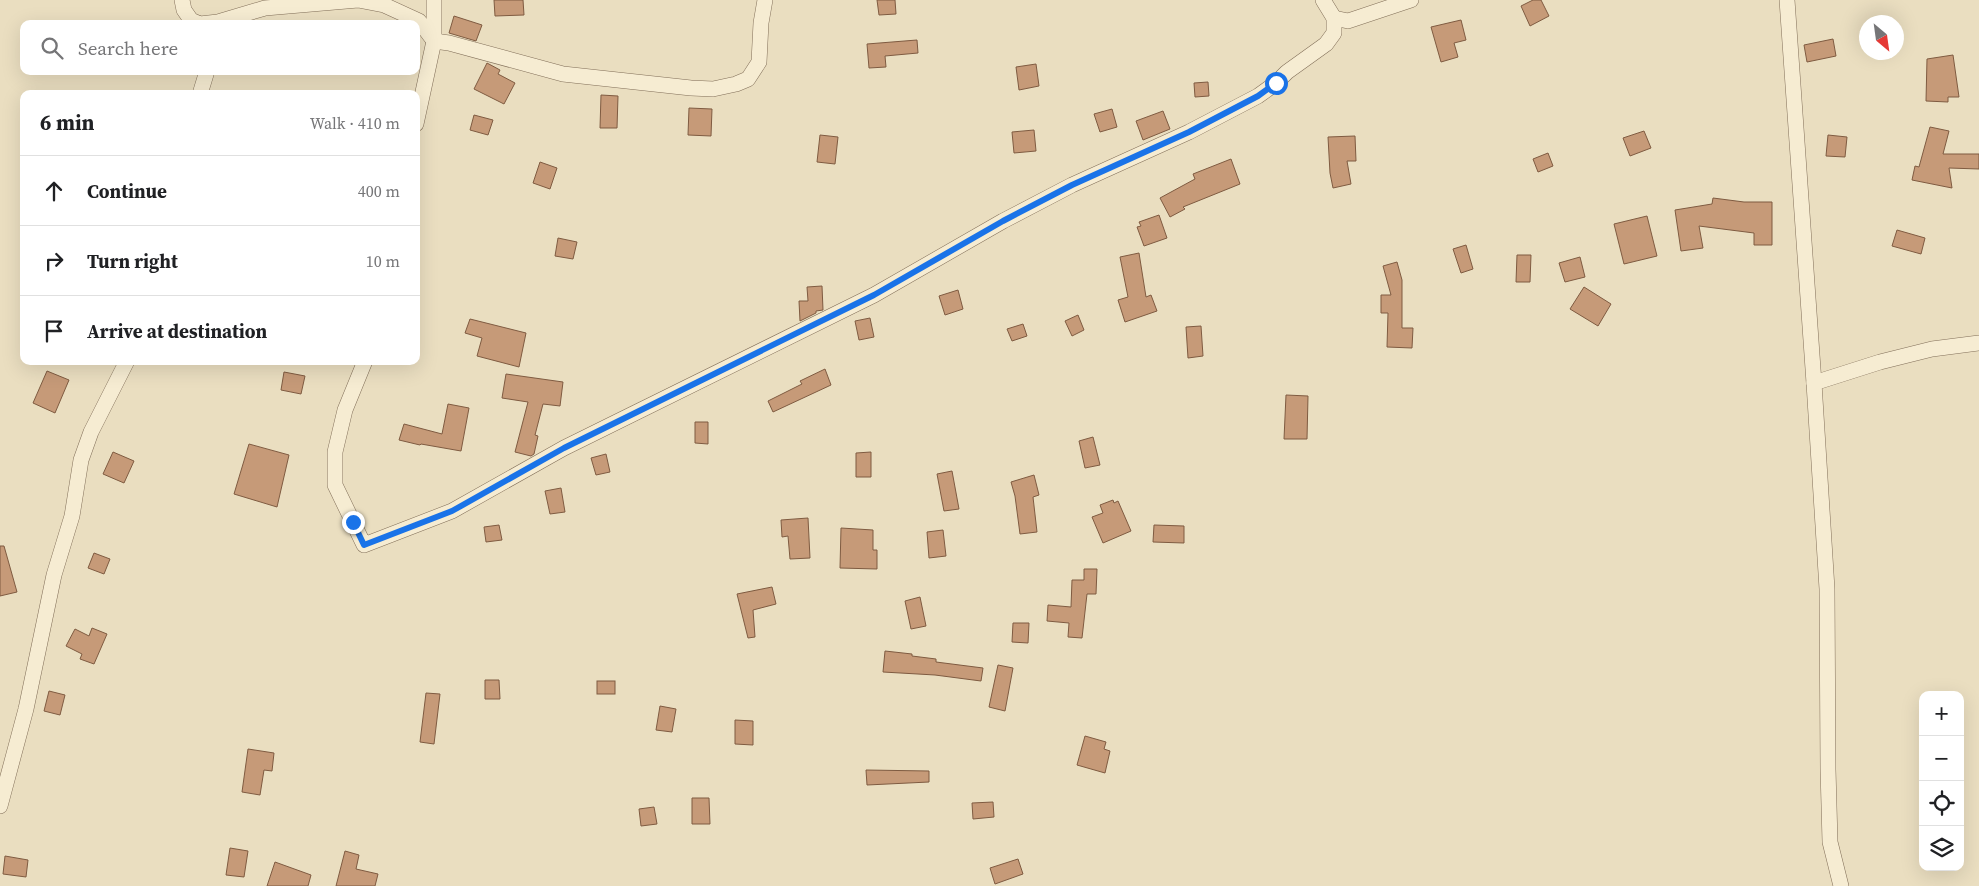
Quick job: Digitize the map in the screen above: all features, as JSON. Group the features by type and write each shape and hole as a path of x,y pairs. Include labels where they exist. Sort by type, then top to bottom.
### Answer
{"street":[{"path":"182,0 184,10 191,20"},
{"path":"227,20 265,8 358,0 384,5 417,20"},
{"path":"420,106 434,41 434,0"},
{"path":"420,22 434,41 449,43 563,74 713,89 736,84 748,79 759,62 761,22 765,0"},
{"path":"363,365 345,410 336,452 336,485 364,545 452,511 564,448 874,295 1003,221 1072,185 1189,132 1258,96 1326,44 1334,33 1334,18 1323,0"},
{"path":"1334,18 1348,21 1411,0"},
{"path":"1787,0 1827,589 1830,842 1841,886"},
{"path":"201,90 206,75"},
{"path":"1814,383 1880,362 1932,349 1979,343"},
{"path":"0,806 26,709 54,575 72,516 81,460 91,432 125,365"}],"building":[{"path":"494,0 523,0 524,15 495,16"},
{"path":"877,0 895,0 896,14 879,15"},
{"path":"1533,0 1541,0 1549,16 1530,26 1521,6"},
{"path":"454,16 482,25 476,41 449,33"},
{"path":"1461,20 1466,40 1454,43 1458,57 1441,62 1431,27"},
{"path":"1833,39 1836,56 1807,62 1804,45"},
{"path":"917,40 918,53 885,56 886,67 869,68 867,44"},
{"path":"1953,55 1959,97 1948,97 1948,102 1926,101 1927,59"},
{"path":"487,63 500,70 498,74 515,83 504,104 474,89"},
{"path":"1036,64 1039,86 1019,90 1016,67"},
{"path":"1208,82 1209,96 1195,97 1194,83"},
{"path":"601,95 618,96 617,128 600,128"},
{"path":"689,108 712,109 711,136 688,135"},
{"path":"1112,109 1117,127 1100,132 1094,114"},
{"path":"1163,111 1170,129 1143,140 1136,121"},
{"path":"474,115 493,120 488,135 470,130"},
{"path":"1930,127 1949,131 1943,154 1979,154 1979,169 1949,168 1952,188 1912,180 1915,166 1919,167"},
{"path":"1034,130 1036,151 1014,153 1012,132"},
{"path":"1644,131 1651,148 1630,156 1623,138"},
{"path":"820,135 838,137 835,164 817,162"},
{"path":"1828,135 1847,137 1845,157 1826,156"},
{"path":"1355,136 1356,161 1347,161 1351,184 1333,188 1330,173 1328,137"},
{"path":"1548,153 1553,166 1538,172 1533,159"},
{"path":"1231,159 1240,184 1183,207 1185,209 1170,217 1160,198 1195,179 1193,174"},
{"path":"540,162 557,168 550,189 533,183"},
{"path":"1713,198 1744,202 1772,202 1772,245 1754,245 1754,233 1699,226 1703,248 1681,251 1675,210 1712,204"},
{"path":"1159,215 1167,238 1144,246 1137,227 1141,226 1139,222"},
{"path":"1647,216 1657,256 1624,264 1614,224"},
{"path":"1897,230 1925,238 1921,254 1892,246"},
{"path":"558,238 577,242 573,259 555,256"},
{"path":"1466,245 1473,269 1461,273 1453,249"},
{"path":"1139,253 1146,297 1151,295 1157,311 1125,322 1118,300 1128,297 1120,257"},
{"path":"1517,255 1531,255 1530,282 1516,282"},
{"path":"1580,257 1585,277 1565,282 1559,263"},
{"path":"1397,262 1402,280 1402,328 1413,328 1412,348 1387,347 1388,313 1381,313 1381,295 1391,295 1383,266"},
{"path":"822,286 823,310 816,311 816,313 800,321 799,301 808,301 807,287"},
{"path":"1584,287 1611,304 1598,326 1570,309"},
{"path":"958,290 963,309 945,315 939,296"},
{"path":"1078,315 1084,330 1072,336 1065,321"},
{"path":"870,318 874,337 859,340 855,321"},
{"path":"470,319 526,333 519,367 477,356 482,338 465,333"},
{"path":"1023,324 1027,336 1012,341 1007,329"},
{"path":"1201,326 1203,356 1188,358 1186,327"},
{"path":"825,369 831,385 773,412 768,401 802,384 800,381"},
{"path":"47,371 69,380 55,413 33,403"},
{"path":"284,372 305,376 301,394 281,390"},
{"path":"506,374 563,382 560,406 543,404 535,435 538,436 534,454 531,456 515,452 528,402 502,398"},
{"path":"1286,395 1308,396 1307,439 1284,439"},
{"path":"448,404 469,408 461,451 399,440 404,424 442,434"},
{"path":"695,422 708,422 708,444 695,443"},
{"path":"1093,437 1100,465 1085,468 1079,441"},
{"path":"249,444 289,455 277,507 234,494"},
{"path":"113,452 134,461 124,483 103,474"},
{"path":"871,452 871,477 856,477 856,453"},
{"path":"606,454 610,472 596,475 591,458"},
{"path":"952,471 959,509 944,511 937,474"},
{"path":"1034,475 1039,495 1033,497 1037,532 1020,534 1015,496 1011,482"},
{"path":"561,488 565,512 550,514 545,491"},
{"path":"1113,500 1114,503 1118,501 1131,531 1103,543 1092,517 1103,513 1100,505"},
{"path":"808,518 810,558 790,559 788,536 782,537 781,520"},
{"path":"499,525 502,540 486,542 484,527"},
{"path":"1154,525 1184,526 1184,543 1153,542"},
{"path":"841,528 873,530 873,550 877,550 877,569 840,568"},
{"path":"943,530 946,556 929,558 927,532"},
{"path":"0,546 4,546 17,592 0,596"},
{"path":"94,553 110,559 104,574 88,568"},
{"path":"1084,569 1097,569 1096,594 1087,594 1082,638 1068,637 1069,623 1047,621 1048,605 1071,607 1072,580 1084,580"},
{"path":"772,587 776,604 753,610 755,637 748,638 737,594"},
{"path":"920,597 926,626 911,629 905,601"},
{"path":"1013,623 1029,623 1028,643 1012,642"},
{"path":"92,628 107,634 94,664 80,659 82,654 66,646 75,629 89,636"},
{"path":"885,651 936,659 936,662 983,668 981,681 935,675 883,672"},
{"path":"998,665 1013,668 1005,711 989,707"},
{"path":"485,680 499,680 500,699 485,699"},
{"path":"597,681 615,681 615,694 597,694"},
{"path":"49,691 65,695 60,715 44,711"},
{"path":"426,693 440,694 434,744 420,742"},
{"path":"660,706 676,709 672,732 656,730"},
{"path":"735,720 753,721 753,745 735,744"},
{"path":"1085,736 1106,742 1104,749 1110,751 1105,773 1077,765"},
{"path":"248,749 274,753 272,771 264,770 260,795 242,792"},
{"path":"866,770 929,771 929,782 867,785"},
{"path":"692,798 709,798 710,824 692,824"},
{"path":"993,802 994,817 973,819 972,803"},
{"path":"654,807 657,824 641,826 639,809"},
{"path":"230,848 248,851 244,877 226,875"},
{"path":"345,851 359,855 356,869 378,874 375,886 336,886"},
{"path":"5,856 28,860 26,877 3,874"},
{"path":"1018,859 1023,874 995,884 990,868"},
{"path":"275,862 311,875 308,886 267,886"}],"route":[{"path":"353,522 364,545 452,511 564,448 874,295 1003,221 1072,185 1120,165 1189,132 1258,96 1276,83"}]}
